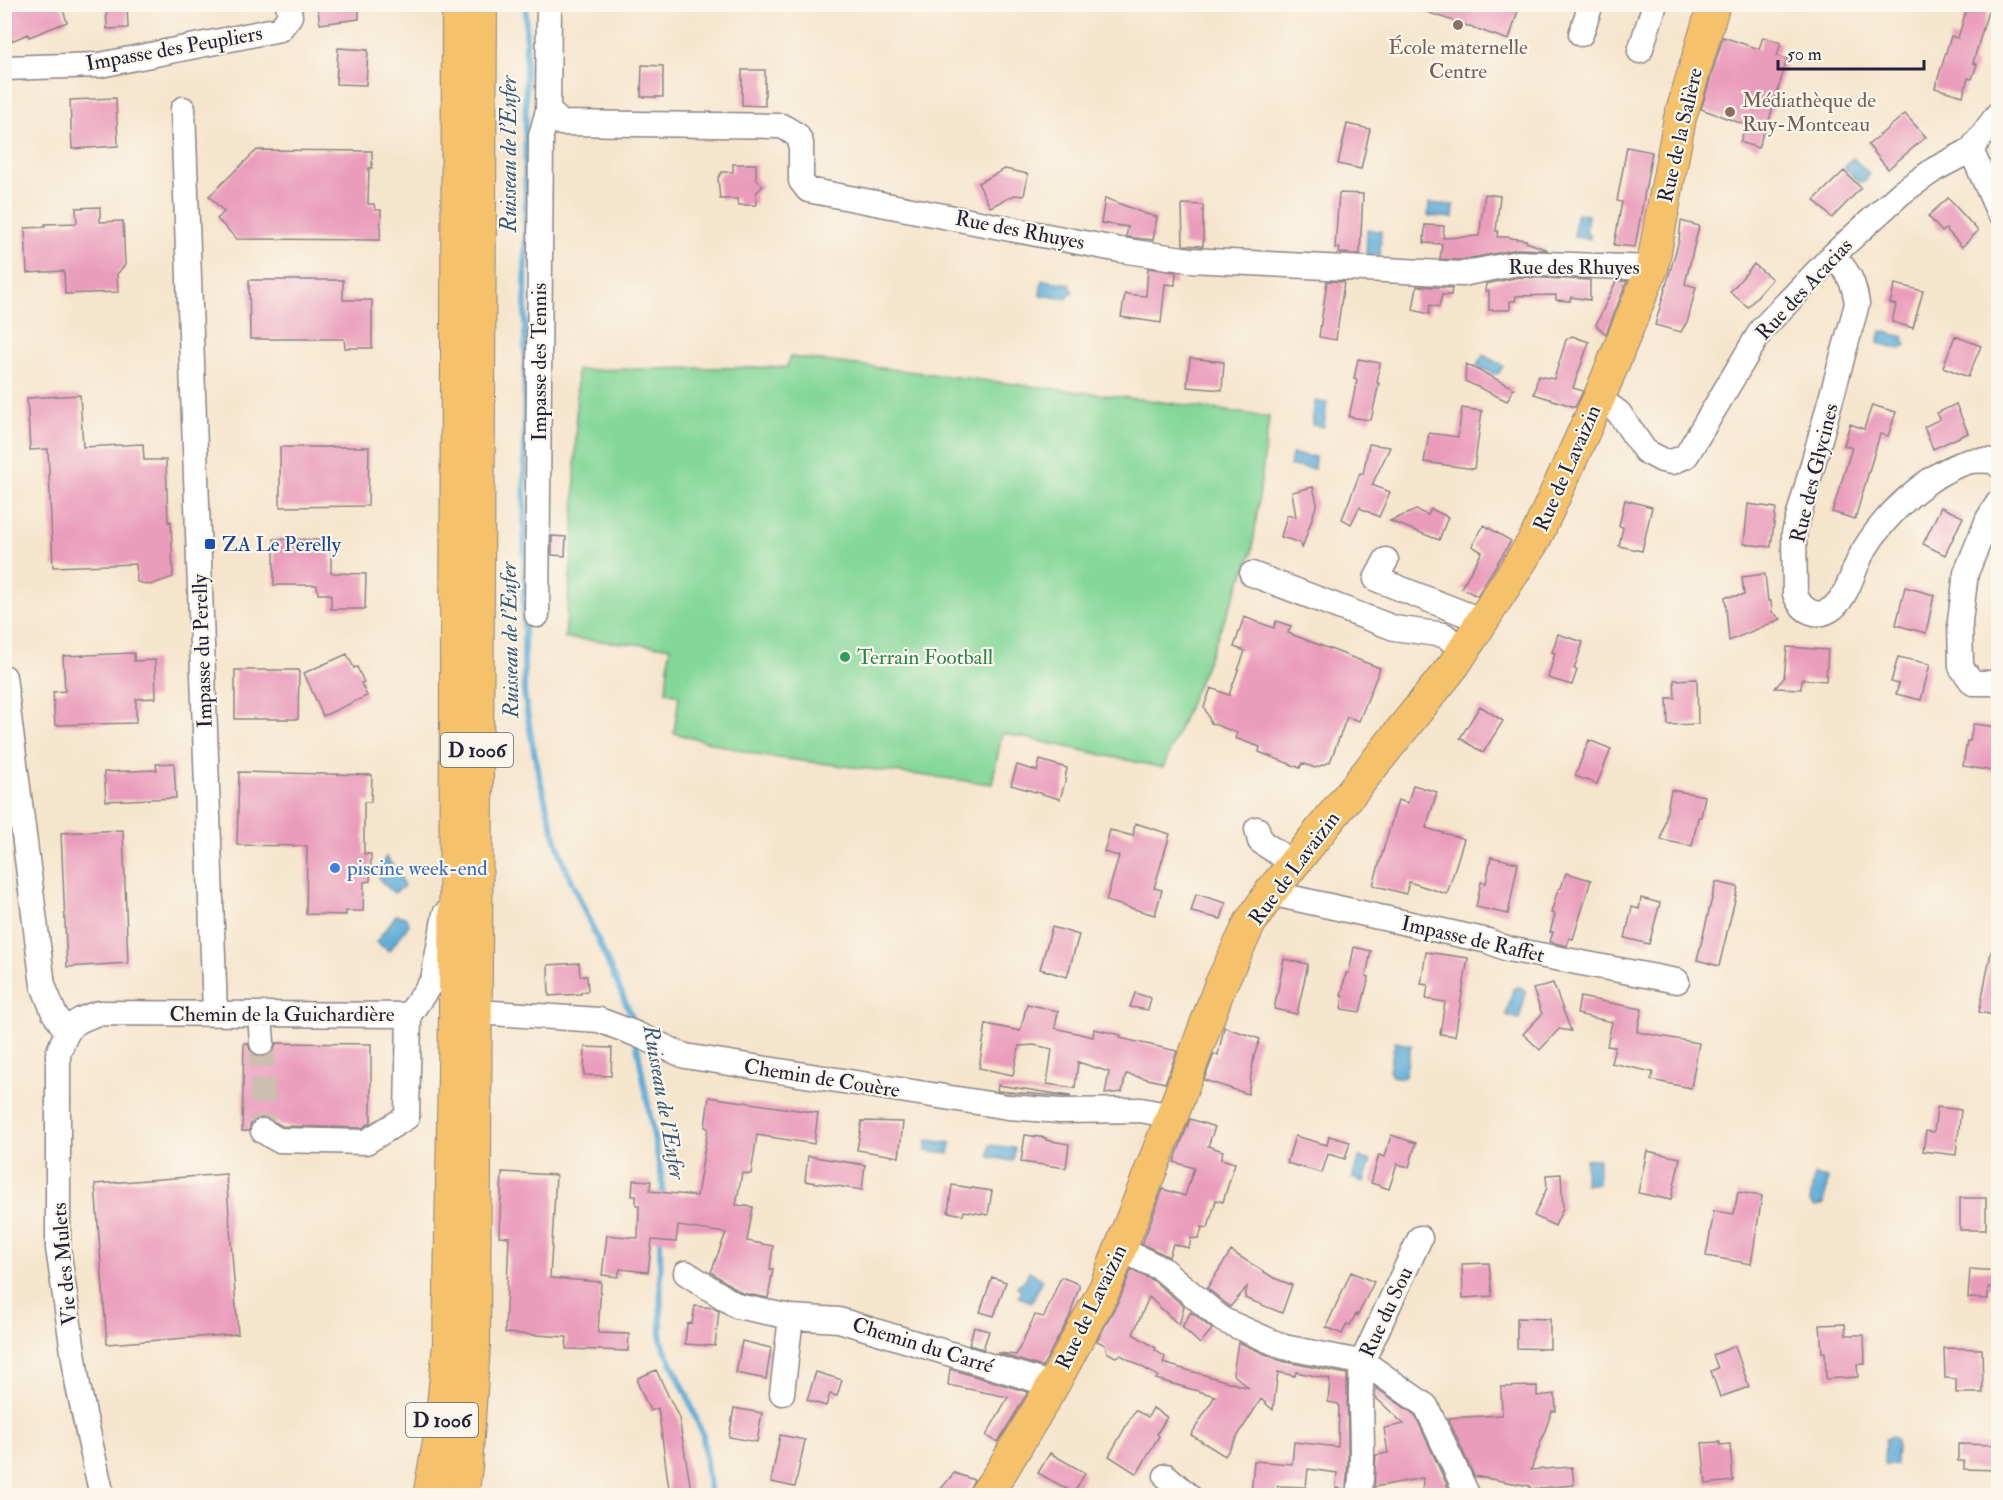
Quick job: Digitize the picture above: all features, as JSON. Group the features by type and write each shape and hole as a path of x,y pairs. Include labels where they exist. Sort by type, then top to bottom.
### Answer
{"main road":[{"name":"D 1006","path":"429,1496 440,1436 449,1344 455,1014 458,4"},
{"name":"D 1006","path":"462,1496 474,1345 481,4"},
{"name":"Rue de la Salière","path":"1652,268 1680,118 1713,4"},
{"name":"Rue de Lavaizin","path":"984,1496 1053,1385 1105,1288 1221,986 1250,923 1270,893 1454,666 1535,539 1599,398 1652,268"}],"street":[{"name":"Impasse des Peupliers","path":"4,68 100,65 280,29 290,16 288,4"},
{"path":"548,110 549,4"},
{"path":"1581,34 1591,4"},
{"path":"1640,51 1655,4"},
{"name":"Impasse du Perelly","path":"183,109 215,1013"},
{"name":"Rue des Rhuyes","path":"548,110 561,123 782,126 797,135 801,143 801,181 808,190 1191,260 1462,274 1518,263 1652,268"},
{"name":"Impasse des Tennis","path":"537,615 540,136 548,110"},
{"path":"1998,114 1971,150 1998,211"},
{"name":"Rue des Acacias","path":"1599,398 1620,413 1646,451 1662,460 1672,462 1686,456 1762,329 1833,255 1901,193 1935,169 1971,150"},
{"name":"Rue des Glycines","path":"1833,255 1848,271 1855,288 1857,304 1794,533 1795,594 1798,604 1807,612 1820,614 1833,608 1844,595 1864,550 1896,508 1934,478 1969,461 1995,461 1998,465"},
{"path":"1998,503 1988,519 1966,573 1960,621 1961,667 1973,683 1998,681"},
{"path":"1386,560 1376,579 1483,621"},
{"path":"1252,574 1394,628 1444,635 1464,650"},
{"path":"4,677 43,985 54,1013 67,1032"},
{"path":"1257,829 1260,842 1294,864"},
{"name":"Chemin de la Guichardière","path":"67,1032 80,1019 99,1013 409,1015 433,980 455,859"},
{"name":"Impasse de Raffet","path":"1270,893 1488,941 1508,949 1677,981"},
{"name":"Chemin de Couère","path":"477,1012 599,1020 685,1056 1008,1107 1060,1111 1141,1110 1172,1116"},
{"path":"260,1014 262,1043"},
{"path":"263,1131 278,1140 366,1142 407,1117 409,1015"},
{"name":"Vie des Mulets","path":"67,1032 58,1054 58,1248 78,1386 102,1496"},
{"name":"Rue du Sou","path":"1359,1496 1363,1469 1360,1383 1362,1362 1420,1238"},
{"path":"1120,1248 1162,1269 1223,1320 1284,1347 1362,1362 1426,1406 1468,1496"},
{"name":"Chemin du Carré","path":"686,1272 737,1306 791,1317 839,1320 1053,1385"},
{"path":"782,1393 791,1317"},
{"path":"1166,1476 1189,1496"}],"green space":[{"path":"790,357 1269,417 1252,553 1163,768 1002,733 992,784 762,756 674,733 679,696 666,691 670,647 565,638 574,532 577,370 787,367"}],"water":[{"path":"1853,158 1869,174 1865,182 1859,182 1844,167"},
{"path":"1429,203 1454,205 1453,218 1428,216"},
{"path":"1576,214 1588,215 1586,233 1590,235 1590,239 1574,237"},
{"path":"1367,230 1381,231 1380,256 1366,255"},
{"path":"1042,280 1070,284 1073,293 1067,299 1040,295"},
{"path":"1881,331 1904,337 1906,345 1900,349 1878,343"},
{"path":"1483,355 1503,366 1499,373 1494,374 1477,366"},
{"path":"1315,401 1327,403 1324,427 1312,425"},
{"path":"1292,454 1315,457 1314,469 1290,466"},
{"path":"386,857 399,874 404,886 394,893 379,878"},
{"path":"396,915 405,917 409,925 389,951 376,942"},
{"path":"1518,987 1526,993 1519,1019 1506,1015 1513,989"},
{"path":"1395,1042 1411,1045 1405,1075 1401,1078 1392,1076 1389,1071"},
{"path":"927,1140 951,1143 949,1154 926,1151"},
{"path":"990,1145 1015,1148 1013,1161 989,1157"},
{"path":"1359,1157 1371,1161 1364,1182 1352,1178"},
{"path":"1586,1159 1599,1159 1598,1184 1585,1184"},
{"path":"1814,1175 1828,1178 1824,1204 1815,1207 1810,1202"},
{"path":"1029,1271 1042,1279 1032,1302 1018,1297 1021,1291 1017,1286 1025,1280"},
{"path":"1889,1437 1897,1441 1896,1465 1884,1465 1885,1440"}],"building":[{"path":"4,4 61,4 67,22 4,44"},
{"path":"106,4 127,4 128,28 107,29"},
{"path":"317,4 359,4 359,19 320,24"},
{"path":"1412,4 1520,4 1509,40 1412,7"},
{"path":"1968,4 1990,4 1973,63 1977,64 1972,79 1968,78 1963,96 1935,88 1951,36 1958,38"},
{"path":"1723,37 1759,49 1763,37 1781,43 1777,56 1787,59 1766,131 1764,131 1758,148 1740,142 1746,125 1701,109"},
{"path":"338,48 368,50 366,85 336,84"},
{"path":"642,65 663,66 663,97 641,97"},
{"path":"742,70 765,70 765,106 742,105"},
{"path":"116,98 118,146 72,149 70,100"},
{"path":"1905,114 1926,137 1888,169 1868,145"},
{"path":"1347,124 1370,129 1361,169 1338,164"},
{"path":"1627,147 1652,152 1635,247 1614,245 1622,202 1617,201"},
{"path":"257,150 372,151 368,204 374,204 375,210 381,210 380,240 237,239 217,219 224,212 209,196"},
{"path":"733,164 756,164 756,179 763,186 756,193 756,205 738,205 737,199 720,199 718,178 722,172 733,172"},
{"path":"1005,169 1028,174 1024,196 1015,195 990,207 978,183"},
{"path":"1844,171 1861,188 1832,218 1814,200"},
{"path":"1339,193 1363,194 1360,254 1339,253 1340,248 1335,248"},
{"path":"1485,194 1500,196 1497,237 1526,240 1526,242 1548,250 1518,249 1461,260 1440,259 1442,244 1424,243 1425,225 1444,226 1443,238 1479,236"},
{"path":"1105,198 1157,217 1153,240 1126,237 1128,227 1101,223"},
{"path":"1948,198 1978,231 1962,247 1946,229 1942,232 1928,216"},
{"path":"1182,204 1203,205 1203,246 1183,245"},
{"path":"100,207 100,222 123,221 125,265 117,274 118,292 65,294 64,271 27,273 25,228 45,227 45,224 77,223 76,208"},
{"path":"1681,221 1699,226 1685,284 1696,287 1688,320 1681,332 1655,325 1679,240"},
{"path":"1754,264 1772,279 1748,307 1730,292"},
{"path":"1148,268 1176,272 1175,285 1165,284 1161,323 1121,317 1125,294 1146,296"},
{"path":"1519,277 1590,280 1590,300 1571,297 1570,301 1556,300 1556,295 1516,296 1515,301 1510,301 1510,310 1489,310 1489,291 1485,291 1486,284"},
{"path":"249,280 343,280 343,300 372,300 372,348 345,348 344,339 250,339"},
{"path":"1327,281 1344,282 1336,340 1319,337"},
{"path":"1616,281 1627,281 1606,334 1596,325"},
{"path":"1895,284 1923,291 1913,328 1892,322 1896,305 1890,303"},
{"path":"1417,286 1452,288 1451,295 1442,295 1439,307 1430,305 1429,314 1413,310"},
{"path":"1572,336 1589,342 1573,388 1583,391 1575,407 1534,394 1538,376 1554,379 1566,340"},
{"path":"1955,336 1981,346 1968,377 1943,367"},
{"path":"1190,358 1224,362 1222,390 1187,387"},
{"path":"1358,359 1380,363 1377,383 1379,383 1371,420 1349,417 1357,380 1354,379"},
{"path":"1466,364 1514,388 1507,401 1465,381"},
{"path":"80,395 83,447 143,444 144,460 166,460 173,577 150,585 137,582 136,564 53,567 48,449 30,450 27,398"},
{"path":"1956,404 1968,433 1933,449 1924,427 1940,419 1937,413"},
{"path":"1872,405 1896,412 1888,436 1880,434 1855,519 1832,512 1852,448 1844,445 1850,424 1864,429"},
{"path":"1462,408 1482,411 1474,469 1424,462 1429,433 1458,437"},
{"path":"1369,444 1390,447 1372,485 1390,492 1379,517 1360,506 1351,524 1342,519 1360,473 1363,474"},
{"path":"280,447 369,447 368,506 280,507"},
{"path":"1313,487 1317,503 1302,549 1301,543 1281,537 1287,515 1296,517 1292,492"},
{"path":"1625,500 1652,507 1642,551 1619,546 1623,527 1619,526"},
{"path":"1748,504 1776,508 1771,547 1744,544"},
{"path":"1941,507 1963,517 1945,555 1923,544"},
{"path":"1431,509 1448,517 1439,540 1390,521 1416,510 1428,515"},
{"path":"1484,525 1511,541 1477,596 1461,588 1482,552 1472,546"},
{"path":"552,536 566,537 565,556 552,555"},
{"path":"274,539 331,540 331,573 366,574 365,609 331,609 331,594 318,594 317,585 274,585"},
{"path":"1765,574 1768,601 1771,601 1772,612 1781,619 1729,641 1725,597 1744,595 1742,577"},
{"path":"1905,587 1934,595 1926,633 1896,625"},
{"path":"1244,617 1274,628 1276,621 1291,626 1288,633 1380,668 1359,721 1347,717 1330,762 1315,768 1302,763 1300,768 1259,752 1260,747 1235,738 1237,733 1211,723 1204,707 1211,688 1229,695 1245,651 1234,647"},
{"path":"1558,634 1583,642 1574,669 1577,670 1572,685 1548,678 1555,653 1552,652"},
{"path":"1787,647 1828,650 1826,681 1802,679 1801,689 1775,688 1784,678"},
{"path":"134,653 134,661 155,660 156,698 136,699 136,723 55,725 53,692 65,691 63,656"},
{"path":"347,654 354,668 357,667 367,696 323,716 304,673"},
{"path":"1898,657 1930,664 1921,700 1896,694 1899,684 1891,682"},
{"path":"235,670 299,670 298,719 235,719"},
{"path":"1697,679 1698,724 1668,725 1667,698 1675,698 1674,680"},
{"path":"1480,706 1503,721 1483,753 1460,738"},
{"path":"1973,724 1998,727 1998,772 1963,766 1967,741 1970,741"},
{"path":"1589,740 1611,749 1597,784 1575,776"},
{"path":"1040,760 1067,768 1060,799 1011,785 1017,765 1037,771"},
{"path":"174,763 176,798 106,801 104,772 157,770 156,764"},
{"path":"239,772 372,775 371,802 364,802 364,854 371,854 370,881 364,882 363,911 346,911 346,915 306,914 307,846 237,845"},
{"path":"1413,785 1437,792 1426,828 1464,839 1447,894 1409,882 1406,894 1373,885 1398,800 1408,803"},
{"path":"1671,790 1705,796 1692,846 1661,840"},
{"path":"1135,823 1170,834 1154,888 1162,890 1155,915 1106,901 1119,856 1104,852 1110,830 1133,836"},
{"path":"123,830 128,963 67,967 61,833"},
{"path":"1491,857 1518,863 1508,914 1476,907 1481,882 1486,883"},
{"path":"1566,873 1591,880 1573,939 1569,938 1567,946 1550,942 1555,914 1551,913 1558,889 1561,888"},
{"path":"1716,882 1738,887 1719,966 1697,960"},
{"path":"1196,894 1226,903 1221,919 1191,912"},
{"path":"1641,898 1660,903 1649,944 1625,938 1632,907 1639,909"},
{"path":"1052,927 1079,935 1067,977 1040,969"},
{"path":"1354,947 1371,951 1366,976 1369,977 1360,1012 1341,1009 1343,996 1341,996 1346,973 1349,973"},
{"path":"1426,952 1468,958 1455,1036 1440,1034 1445,1002 1426,999 1428,985 1421,984"},
{"path":"1991,952 1998,953 1998,1016 1979,1012"},
{"path":"1284,959 1308,964 1297,1014 1274,1009"},
{"path":"579,963 580,976 587,976 588,991 581,992 581,994 549,996 548,965"},
{"path":"1553,983 1571,1031 1559,1029 1540,1050 1523,1034 1542,1014 1533,989"},
{"path":"1135,993 1151,998 1148,1010 1130,1007"},
{"path":"1580,997 1642,1009 1637,1032 1699,1043 1691,1088 1651,1080 1653,1072 1611,1063 1615,1047 1607,1046 1612,1022 1577,1014"},
{"path":"1027,1004 1058,1011 1055,1028 1093,1037 1094,1029 1121,1035 1120,1038 1177,1051 1165,1083 1126,1074 1122,1092 1105,1094 1109,1072 1078,1062 1075,1088 1047,1084 1052,1049 1034,1045 1019,1046 1013,1075 979,1068 986,1024 1020,1031"},
{"path":"1224,1027 1260,1039 1254,1056 1248,1094 1204,1080 1214,1054 1218,1055"},
{"path":"244,1043 248,1043 255,1055 262,1057 274,1050 276,1043 371,1044 371,1122 362,1128 282,1126 263,1117 251,1123 249,1131 242,1131"},
{"path":"585,1047 612,1048 611,1076 584,1075"},
{"path":"998,1085 1070,1096 1070,1097 997,1091"},
{"path":"709,1097 818,1113 814,1144 757,1135 751,1174 742,1173 736,1205 753,1207 747,1241 773,1246 770,1269 773,1269 768,1298 742,1293 711,1272 726,1233 678,1226 676,1242 652,1240 648,1272 620,1269 618,1277 602,1275 607,1235 638,1238 639,1205 636,1205 636,1196 632,1196 633,1180 651,1181 650,1191 697,1196 708,1128 705,1127"},
{"path":"1937,1107 1961,1110 1956,1155 1923,1151 1926,1131 1934,1132"},
{"path":"1190,1119 1215,1127 1208,1146 1223,1151 1221,1159 1235,1163 1223,1202 1216,1200 1208,1228 1202,1227 1199,1239 1191,1238 1189,1248 1173,1244 1169,1257 1142,1244 1163,1189 1185,1196 1194,1168 1174,1162"},
{"path":"862,1121 903,1122 899,1157 857,1150"},
{"path":"1025,1135 1069,1144 1066,1168 1021,1162"},
{"path":"1391,1135 1416,1143 1409,1167 1397,1164 1389,1189 1371,1183 1379,1155 1385,1157"},
{"path":"1295,1136 1327,1145 1329,1136 1350,1142 1345,1159 1328,1154 1322,1173 1287,1163"},
{"path":"1647,1151 1680,1158 1671,1200 1638,1193"},
{"path":"808,1156 865,1165 862,1190 805,1181"},
{"path":"502,1172 556,1175 550,1278 601,1282 598,1333 629,1334 628,1351 566,1349 567,1337 505,1333 509,1237 499,1236"},
{"path":"226,1174 238,1334 107,1344 95,1184"},
{"path":"1561,1174 1563,1208 1555,1226 1534,1216 1547,1188 1546,1175"},
{"path":"952,1185 992,1191 988,1215 964,1211 963,1215 948,1212"},
{"path":"1738,1192 1762,1196 1751,1264 1706,1256 1714,1211 1734,1214"},
{"path":"1960,1198 1986,1198 1986,1230 1960,1230"},
{"path":"1231,1251 1274,1278 1292,1285 1282,1313 1245,1298 1247,1287 1230,1307 1207,1288"},
{"path":"1489,1263 1492,1296 1463,1298 1462,1264"},
{"path":"1970,1269 1998,1271 1998,1288 1988,1287 1988,1299 1968,1298"},
{"path":"1131,1270 1154,1281 1184,1306 1179,1325 1149,1297 1133,1334 1156,1348 1155,1350 1165,1357 1163,1363 1249,1388 1233,1374 1238,1342 1281,1361 1347,1374 1346,1489 1336,1488 1337,1473 1308,1469 1306,1487 1278,1486 1277,1496 1251,1496 1254,1461 1292,1464 1294,1442 1338,1447 1339,1404 1328,1402 1330,1379 1296,1372 1295,1376 1278,1372 1273,1410 1261,1399 1225,1456 1191,1435 1215,1396 1156,1379 1158,1376 1121,1355 1115,1357 1107,1352 1105,1345 1097,1341 1121,1296"},
{"path":"1351,1272 1374,1282 1358,1315 1356,1314 1350,1325 1347,1324 1342,1334 1326,1327"},
{"path":"992,1277 1006,1282 994,1316 980,1312"},
{"path":"1061,1277 1079,1284 1079,1288 1069,1318 1042,1367 997,1353 1016,1355 1035,1315 1044,1317"},
{"path":"695,1306 719,1311 715,1346 685,1344 687,1324 692,1323"},
{"path":"1191,1312 1212,1329 1200,1344 1182,1327"},
{"path":"1517,1318 1550,1319 1550,1349 1517,1348"},
{"path":"1845,1324 1846,1335 1864,1335 1865,1364 1857,1364 1858,1377 1826,1379 1825,1352 1822,1352 1820,1325"},
{"path":"974,1327 989,1331 983,1349 969,1345"},
{"path":"742,1341 771,1348 766,1379 736,1373"},
{"path":"1735,1346 1749,1387 1720,1397 1711,1371 1718,1368 1713,1355"},
{"path":"1944,1348 1982,1349 1983,1393 1956,1393 1956,1379 1945,1378"},
{"path":"950,1369 1028,1392 998,1442 986,1436 1008,1397 948,1385"},
{"path":"656,1370 679,1418 692,1496 670,1496 658,1408 650,1411 638,1384 638,1378"},
{"path":"816,1372 842,1380 837,1396 830,1394 826,1406 807,1400"},
{"path":"1537,1386 1537,1396 1555,1394 1556,1411 1552,1411 1531,1470 1572,1467 1574,1485 1530,1489 1530,1486 1474,1476 1448,1418 1502,1415 1501,1387"},
{"path":"1376,1388 1415,1415 1452,1496 1422,1496 1423,1478 1374,1487 1376,1455 1388,1453 1384,1428 1404,1424 1375,1397"},
{"path":"734,1408 762,1413 757,1442 729,1437"},
{"path":"1153,1408 1167,1417 1137,1474 1109,1456 1135,1410 1148,1417"},
{"path":"780,1435 805,1440 795,1487 771,1482"},
{"path":"1720,1442 1720,1445 1730,1444 1733,1481 1706,1484 1702,1443"},
{"path":"1958,1444 1998,1445 1998,1470 1964,1469 1964,1461 1958,1461"},
{"path":"1050,1453 1085,1473 1074,1493 1038,1473"},
{"path":"954,1473 974,1480 965,1496 935,1496"}],"waterway":[{"name":"Ruisseau de l'Enfer","path":"526,4 524,692 540,779 564,864 632,1017 634,1027"},
{"name":"Ruisseau de l'Enfer","path":"636,1040 663,1185 662,1198"},
{"name":"Ruisseau de l'Enfer","path":"660,1233 661,1341 687,1395 703,1436 710,1496"}],"tunnel":[{"path":"262,1043 263,1131"}],"place":[{"name":"École maternelle Centre","path":"1458,25"},
{"name":"Médiathèque de Ruy-Montceau","path":"1730,112"},
{"name":"ZA Le Perelly","path":"210,544"},
{"name":"Terrain Football","path":"845,657"},
{"name":"piscine week-end","path":"335,868"}]}
